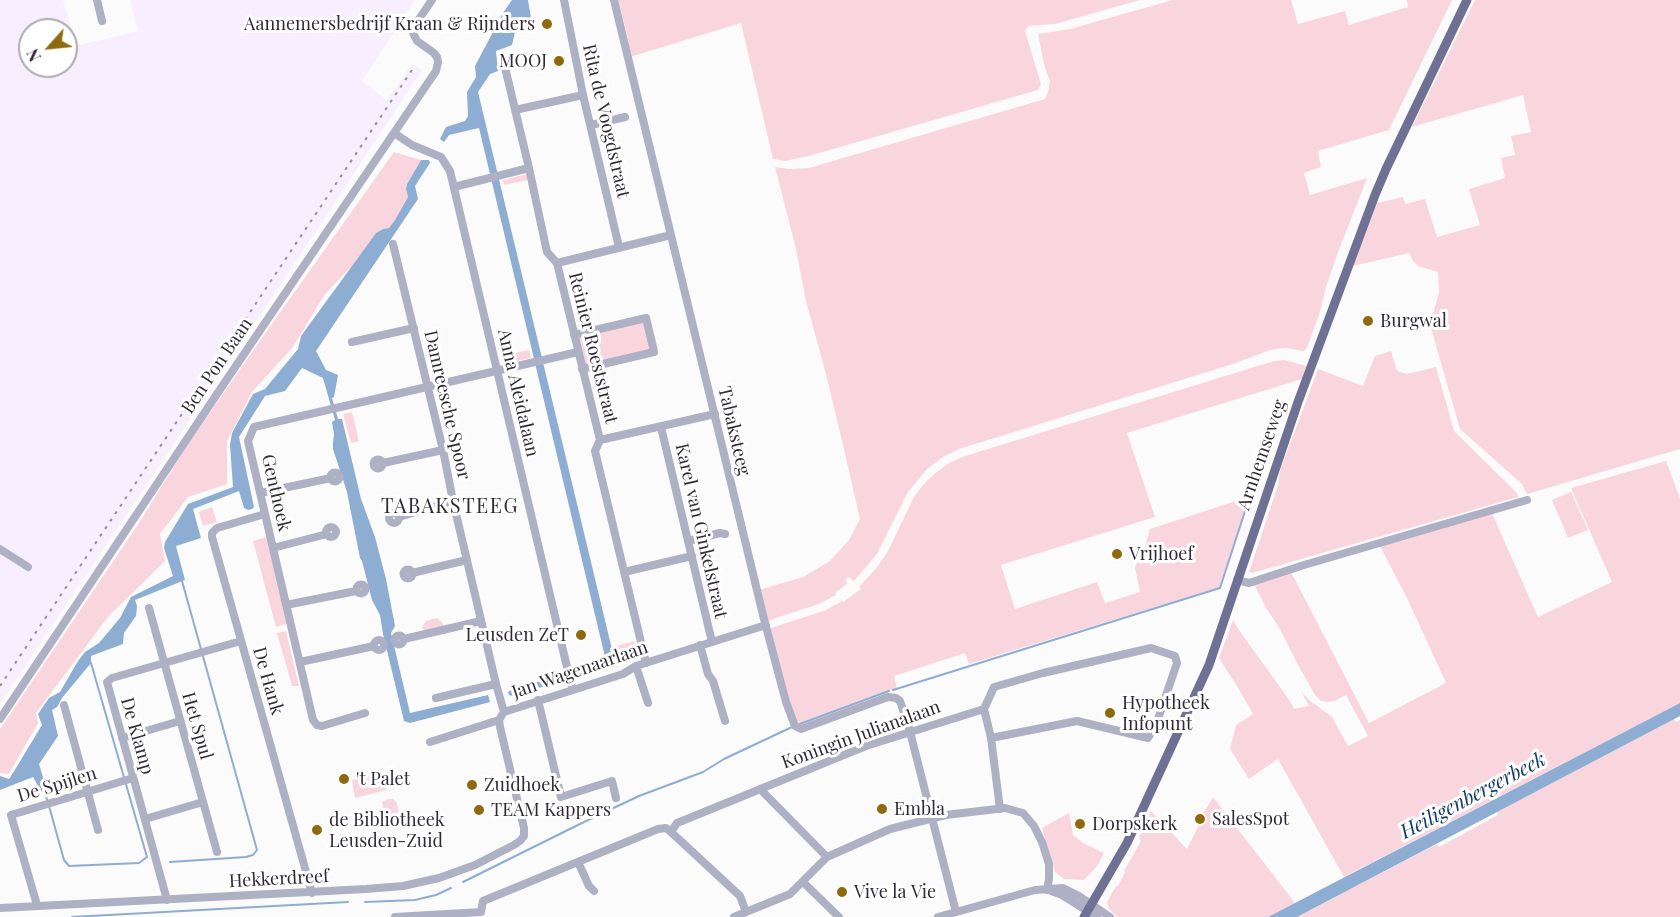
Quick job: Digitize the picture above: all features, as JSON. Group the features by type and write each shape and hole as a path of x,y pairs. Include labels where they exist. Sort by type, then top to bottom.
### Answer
{"main road":[{"name":"Arnhemseweg","path":"1087,910 1127,843 1209,665 1298,402 1386,169 1467,0"}],"street":[{"path":"97,0 102,21"},
{"name":"Ben Pon Baan","path":"0,719 437,67 437,57 434,52 417,41 414,35 417,21 432,0"},
{"name":"Rita de Voogdstraat","path":"564,0 619,248"},
{"name":"Tabaksteeg","path":"614,0 766,625 793,721 798,728 802,729 891,696 901,703 910,732"},
{"name":"Reinier Roeststraat","path":"503,59 547,252 556,263 600,440 595,451 646,663"},
{"path":"515,110 584,95"},
{"path":"591,125 625,117"},
{"name":"Anna Aleidalaan","path":"394,133 412,145 441,157 450,171 573,689"},
{"path":"454,187 529,168"},
{"path":"556,263 671,235"},
{"name":"Damreesche Spoor","path":"393,244 504,712"},
{"path":"574,335 646,318 654,352 582,369"},
{"path":"352,342 414,328"},
{"name":"Genthoek","path":"365,713 322,726 317,726 313,720 248,441 254,428 578,352"},
{"path":"600,440 715,414"},
{"name":"Karel van Ginkelstraat","path":"661,427 712,642"},
{"path":"383,463 442,450"},
{"path":"260,493 331,478"},
{"path":"1237,580 1249,584 1304,565 1527,500"},
{"path":"399,517 453,501"},
{"name":"De Hank","path":"265,514 217,528 212,533 312,893"},
{"path":"688,541 720,533 725,534"},
{"path":"273,548 327,534"},
{"path":"0,549 28,567"},
{"path":"624,572 692,556"},
{"path":"412,573 467,560"},
{"path":"286,605 357,591"},
{"name":"Het Spul","path":"149,608 217,852"},
{"path":"404,639 481,621"},
{"name":"Jan Wagenaarlaan","path":"521,812 499,720 504,712 623,674 636,666 766,625"},
{"name":"De Klamp","path":"168,900 132,778 107,685 108,679 241,640"},
{"path":"700,645 725,721"},
{"path":"300,662 374,646"},
{"path":"991,738 1077,721 1148,738 1177,663 1175,657 1173,654 1151,648 994,687 984,709 991,738 1000,809"},
{"path":"636,666 648,703"},
{"path":"436,698 496,684"},
{"path":"538,700 561,797 612,781 616,798"},
{"path":"64,705 98,830"},
{"name":"Koningin Julianalaan","path":"484,915 483,901 658,829 666,828 671,832 677,823 866,746 984,709"},
{"path":"430,742 499,720"},
{"path":"122,738 180,721"},
{"path":"910,732 956,912"},
{"name":"De Spijlen","path":"37,905 11,815 132,778"},
{"path":"760,789 827,856"},
{"path":"144,819 203,802"},
{"path":"734,917 790,894 827,856 890,829 946,815 1000,809 1023,813 1034,826 1049,864 1047,890"},
{"name":"Hekkerdreef","path":"0,908 312,893 403,886 439,878 475,865 520,841 524,836 521,812"},
{"path":"671,832 740,896 746,912"},
{"path":"578,862 589,886 594,891"},
{"path":"803,882 838,917"},
{"path":"938,917 1035,891 1063,888 1079,896 1087,910 1097,917"},
{"path":"1087,910 1110,917"},
{"path":"395,917 484,915"}],"shaded area":[{"path":"0,0 63,0 68,18 18,18 18,78 78,78 78,46 138,31 130,0 415,0 362,81 387,100 412,64 422,70 0,704"},
{"path":"618,0 1140,0 1055,24 1028,26 1025,31 1041,84 1038,90 785,161 773,159 741,23 630,57 627,34"},
{"path":"1173,0 1291,0 1298,24 1345,11 1349,25 1408,7 1407,0 1452,0 1389,130 1318,151 1321,167 1304,173 1310,195 1367,178 1337,255 1307,348 1303,351 1286,348 1270,350 1233,364 959,449 943,457 927,469 908,492 877,554 854,581 849,577 845,580 848,583 835,593 836,595 819,604 767,621 759,590 803,577 830,561 849,540 860,519 775,167 809,168 1045,99 1050,81 1038,34 1070,29"},
{"path":"1475,0 1680,0 1680,449 1527,494 1522,484 1460,429 1430,325 1439,293 1438,272 1418,266 1409,253 1353,266 1377,203 1403,197 1405,204 1425,199 1437,237 1480,225 1469,189 1505,178 1501,158 1515,155 1511,136 1531,132 1523,95 1412,127"},
{"path":"394,152 421,160 407,184 408,197 396,220 389,228 376,233 352,266 325,294 293,347 252,392 227,441 227,484 188,497 160,534 165,561 108,617 36,713 38,723 9,774 0,773 0,729 137,526 188,444"},
{"path":"527,174 528,180 504,185 503,180"},
{"path":"650,318 658,349 584,366 577,335"},
{"path":"529,350 531,358 507,363 505,355"},
{"path":"1391,351 1397,371 1407,374 1436,367 1454,431 1517,493 1518,497 1249,572 1278,485 1280,471 1318,369 1363,386 1375,356"},
{"path":"1284,360 1307,366 1302,379 1127,433 1155,517 1001,565 1015,609 1097,582 1105,603 1140,592 1135,568 1137,562 1142,558 1150,529 1245,498 1250,500 1221,587 969,664 965,653 894,676 897,688 800,723 794,717 789,707 768,629 826,610 843,602 861,589 859,587 888,551 914,497 934,474 949,463 965,456 1274,361"},
{"path":"352,412 359,441 351,443 343,414"},
{"path":"1666,461 1680,498 1680,703 1344,877 1278,759 1249,779 1230,749 1236,725 1253,714 1219,658 1233,620 1294,709 1309,706 1301,691 1332,717 1348,746 1368,736 1346,695 1328,702 1321,701 1315,695 1252,580 1290,570 1369,723 1446,683 1408,600 1379,544 1491,511 1538,617 1612,582 1571,488"},
{"path":"1571,492 1588,530 1568,538 1552,500"},
{"path":"212,507 217,522 203,526 199,512"},
{"path":"267,537 287,624 276,627 253,541"},
{"path":"437,618 443,626 423,629 426,621"},
{"path":"286,631 299,686 292,686 277,633"},
{"path":"634,641 637,654 617,663 613,647"},
{"path":"1674,719 1676,722 1680,720 1680,917 1297,917 1437,844 1439,847 1498,815 1497,812"},
{"path":"372,770 383,775 387,790 355,798 352,781"},
{"path":"1213,797 1295,903 1268,917 1117,917 1109,909 1107,902 1118,886 1141,841 1139,838 1151,811 1187,849"},
{"path":"393,799 397,803 401,825 388,828 382,802"},
{"path":"1069,813 1073,835 1083,843 1104,853 1098,865 1084,880 1064,879 1055,872 1042,828"}],"water":[{"path":"512,0 528,0 532,24 518,27 512,45 496,51 498,71 490,74 478,92 616,666 583,675 582,668 606,661 479,128 449,135 444,142 440,139 446,127 465,121 468,116 467,92 476,77 475,66"},
{"path":"421,160 429,160 430,163 415,186 418,199 316,351 326,370 338,375 332,398 338,419 342,419 361,499 375,537 386,579 395,626 391,633 410,713 488,695 490,702 410,723 404,721 380,615 372,600 360,558 347,492 333,449 332,422 335,420 323,378 302,368 285,391 265,396 239,437 254,507 248,510 244,508 239,491 193,509 201,538 176,546 185,580 135,600 136,616 124,633 123,644 91,656 91,663 57,707 52,710 58,736 39,764 47,791 42,793 33,777 0,790 0,776 9,779 42,725 38,714 49,698 60,692 85,652 99,643 120,618 131,597 173,576 164,548 165,542 188,504 233,487 230,445 232,433 253,394 265,389 298,349 301,336 376,233 389,228 395,220 408,197 407,184"},
{"path":"554,677 558,681 555,683 513,696 509,695 508,692 511,690"},
{"path":"1680,703 1680,716 1297,917 1268,917"}],"waterway":[{"path":"893,690 1220,588 1248,502"},
{"path":"170,862 246,857 253,855 257,850 182,581"},
{"path":"49,806 64,860 69,866 139,863 147,857 91,663"},
{"path":"797,725 889,691"},
{"path":"463,882 639,796 703,772 724,759 792,727"},
{"path":"45,792 47,800"},
{"path":"365,902 415,900 436,895 451,888"},
{"path":"72,917 348,902"}],"railway":[{"path":"0,686 414,67"}],"place":[{"name":"Aannemersbedrijf Kraan & Rijnders","path":"547,24"},
{"name":"MOOJ","path":"559,61"},
{"name":"Burgwal","path":"1368,321"},
{"name":"Vrijhoef","path":"1117,554"},
{"name":"Leusden ZeT","path":"581,635"},
{"name":"Hypotheek Infopunt","path":"1110,713"},
{"name":"'t Palet","path":"344,779"},
{"name":"Zuidhoek","path":"472,785"},
{"name":"Embla","path":"882,809"},
{"name":"TEAM Kappers","path":"479,810"},
{"name":"SalesSpot","path":"1200,819"},
{"name":"Dorpskerk","path":"1080,824"},
{"name":"de Bibliotheek Leusden-Zuid","path":"317,830"},
{"name":"Vive la Vie","path":"842,892"}],"district":[{"name":"TABAKSTEEG","path":"450,507"}],"water label":[{"name":"Heiligenbergerbeek","path":"1473,796"}]}
